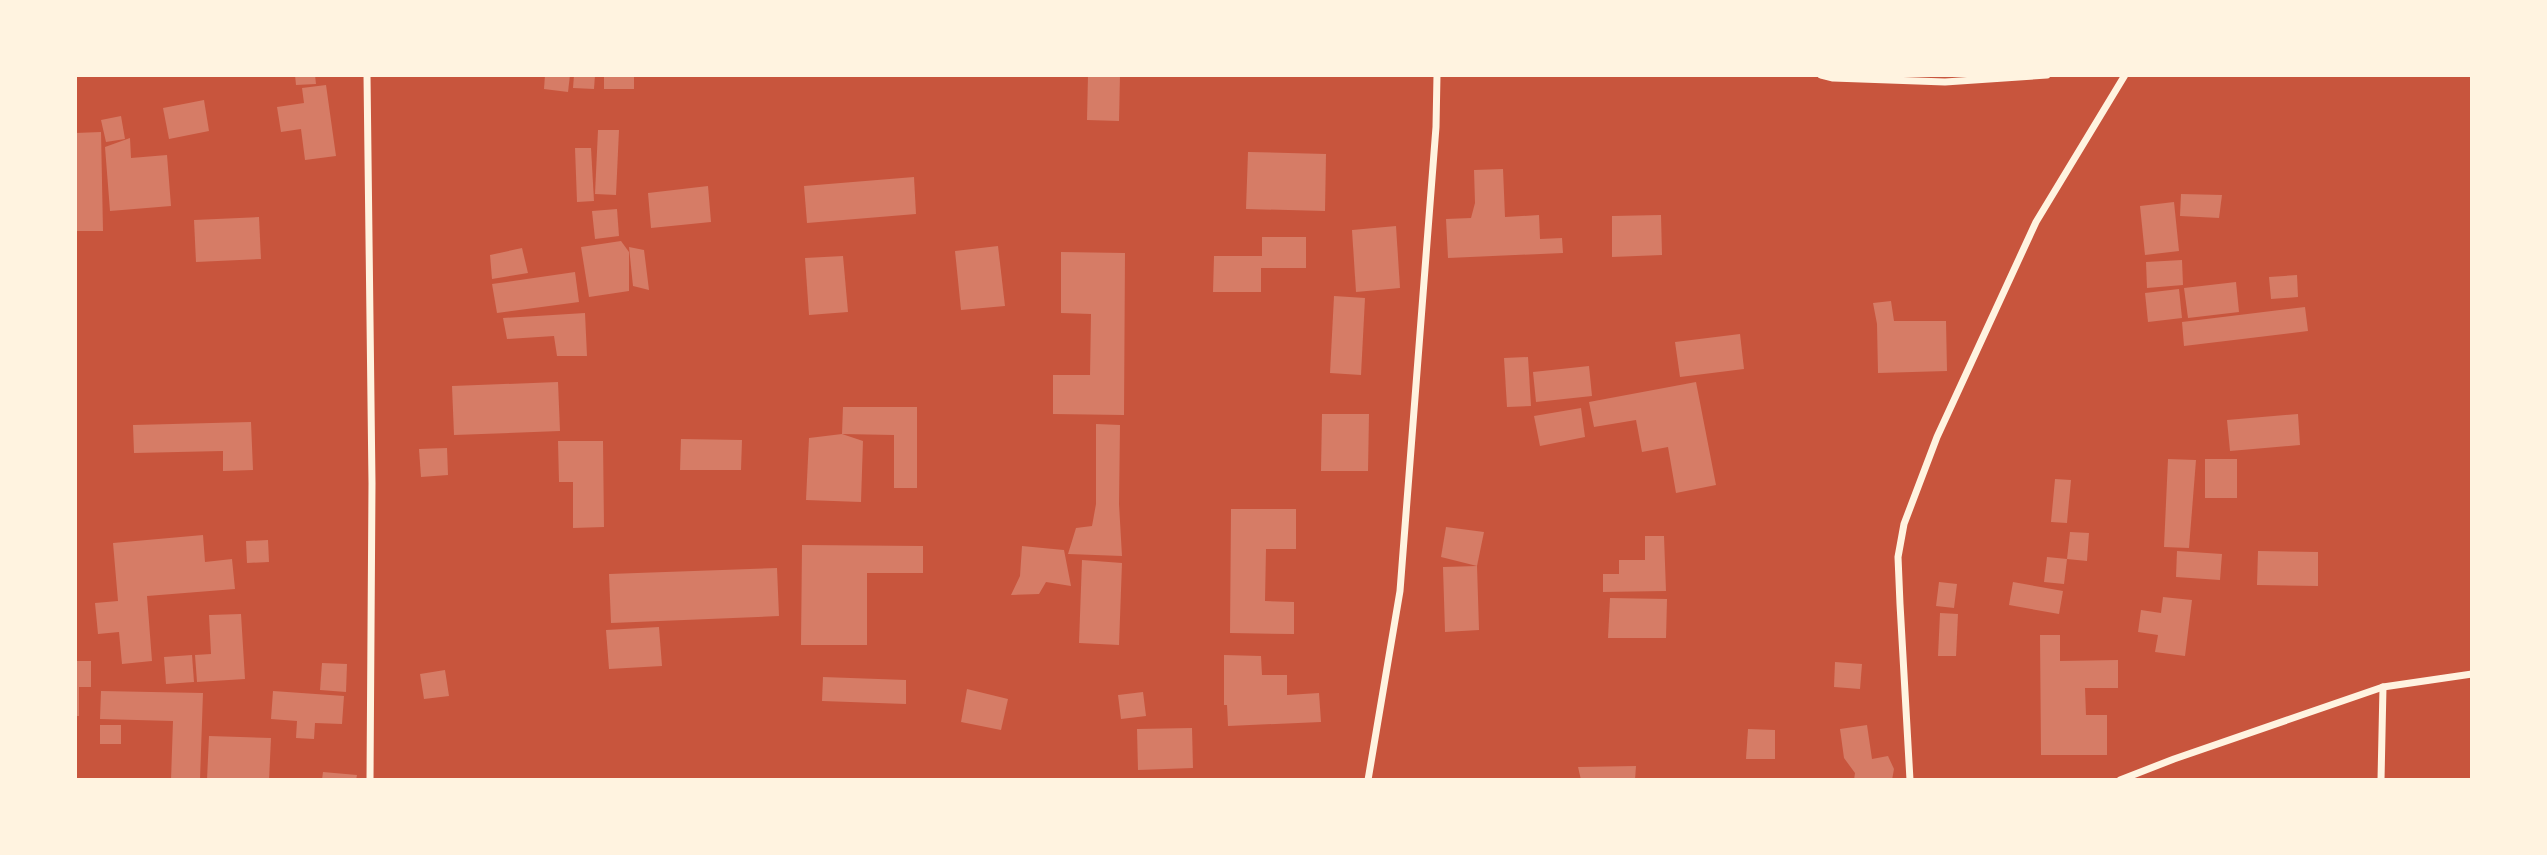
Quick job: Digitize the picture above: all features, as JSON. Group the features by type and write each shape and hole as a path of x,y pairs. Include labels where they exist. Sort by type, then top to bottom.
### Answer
{"street":[{"path":"367,75 372,483 370,780"},
{"path":"1367,780 1400,591 1436,127 1437,75"},
{"path":"1821,75 1833,78 1945,82 2047,75"},
{"path":"1910,780 1899,604 1899,556 1904,524 1937,437 2036,222 2125,75"},
{"path":"2120,780 2175,758 2383,687 2472,674"},
{"path":"2381,780 2383,687"}],"building":[{"path":"295,75 315,75 316,84 296,85"},
{"path":"545,75 570,75 568,92 544,89"},
{"path":"574,75 595,75 594,89 573,88"},
{"path":"604,75 634,75 634,89 604,89"},
{"path":"1088,75 1120,75 1119,121 1087,120"},
{"path":"326,85 336,156 305,160 301,129 281,132 277,107 304,103 302,88"},
{"path":"204,100 209,131 169,139 163,108"},
{"path":"121,116 125,139 106,142 101,120"},
{"path":"598,130 619,130 616,195 595,194"},
{"path":"101,132 103,231 77,231 75,133"},
{"path":"130,138 131,158 167,155 171,206 110,211 105,147"},
{"path":"575,148 591,148 594,201 577,202"},
{"path":"1248,152 1326,154 1325,211 1246,209"},
{"path":"1503,169 1505,217 1539,215 1540,239 1562,238 1563,253 1448,258 1446,219 1471,218 1475,203 1474,170"},
{"path":"914,177 916,214 807,223 804,186"},
{"path":"708,186 711,222 651,228 648,193"},
{"path":"2181,194 2222,195 2219,218 2180,216"},
{"path":"2174,202 2179,251 2145,255 2140,206"},
{"path":"617,209 619,236 595,239 592,211"},
{"path":"1661,215 1662,255 1612,257 1612,216"},
{"path":"259,217 261,259 196,262 194,220"},
{"path":"1396,226 1400,288 1356,292 1352,230"},
{"path":"1262,237 1306,237 1306,268 1261,268 1261,292 1213,292 1214,256 1262,256"},
{"path":"621,241 629,252 629,291 589,297 581,247"},
{"path":"998,246 1005,306 961,310 955,251"},
{"path":"629,247 644,250 649,290 633,286"},
{"path":"522,248 528,273 492,279 490,255"},
{"path":"1061,252 1125,253 1124,415 1053,414 1053,375 1090,375 1091,314 1061,313"},
{"path":"843,256 848,312 809,315 805,258"},
{"path":"2182,260 2183,285 2147,288 2146,262"},
{"path":"575,272 579,302 497,313 492,284"},
{"path":"2297,275 2298,297 2271,299 2269,277"},
{"path":"2236,282 2239,312 2188,318 2184,288"},
{"path":"2179,289 2182,318 2148,322 2145,293"},
{"path":"1334,296 1365,298 1361,375 1330,373"},
{"path":"1891,301 1894,321 1946,321 1947,371 1878,373 1877,324 1873,303"},
{"path":"2305,307 2308,331 2184,346 2182,322"},
{"path":"585,313 587,356 557,356 554,336 507,339 503,318"},
{"path":"1740,334 1744,369 1680,377 1675,342"},
{"path":"1528,357 1531,406 1507,407 1504,358"},
{"path":"1589,366 1592,396 1536,402 1533,372"},
{"path":"558,382 560,431 454,435 452,386"},
{"path":"1696,382 1716,485 1676,493 1668,447 1642,452 1636,420 1594,427 1589,402"},
{"path":"843,407 917,407 917,488 894,488 894,435 842,434"},
{"path":"1581,408 1585,437 1540,446 1534,416"},
{"path":"1322,414 1369,414 1368,471 1321,471"},
{"path":"2298,414 2300,445 2230,451 2227,420"},
{"path":"251,422 253,470 223,471 223,451 134,453 133,425"},
{"path":"1096,424 1120,425 1119,504 1122,556 1068,554 1076,528 1092,526 1096,504"},
{"path":"842,434 863,441 861,502 806,500 809,438"},
{"path":"681,439 742,440 741,470 680,470"},
{"path":"558,441 603,441 604,527 573,528 573,482 559,482"},
{"path":"447,448 448,475 421,477 419,449"},
{"path":"2168,459 2196,460 2189,548 2164,547"},
{"path":"2205,459 2237,459 2237,498 2205,498"},
{"path":"2055,479 2071,480 2067,523 2051,522"},
{"path":"1231,509 1296,509 1296,549 1266,549 1265,601 1294,602 1294,634 1230,633"},
{"path":"1446,527 1484,532 1477,566 1441,557"},
{"path":"2070,532 2089,533 2087,561 2067,559"},
{"path":"203,535 205,562 232,559 235,589 147,596 152,661 122,664 119,632 98,634 95,603 118,601 113,543"},
{"path":"1645,536 1664,536 1666,591 1603,592 1603,574 1619,574 1619,560 1645,560"},
{"path":"268,540 269,562 247,563 246,541"},
{"path":"802,545 923,546 923,573 867,573 867,645 801,645"},
{"path":"1022,546 1064,550 1071,586 1046,582 1039,594 1011,595 1020,576"},
{"path":"2177,551 2222,554 2220,580 2176,577"},
{"path":"2258,551 2318,552 2318,586 2257,585"},
{"path":"2047,557 2067,559 2064,584 2044,582"},
{"path":"1082,560 1122,563 1119,645 1079,643"},
{"path":"1477,566 1479,630 1445,632 1443,567"},
{"path":"777,568 779,616 611,623 609,574"},
{"path":"1939,582 1957,584 1954,608 1936,606"},
{"path":"2013,582 2063,591 2059,614 2009,605"},
{"path":"2163,597 2192,600 2185,656 2155,652 2158,635 2138,632 2141,610 2161,613"},
{"path":"1610,598 1667,599 1666,638 1608,638"},
{"path":"1940,613 1958,614 1956,656 1938,656"},
{"path":"241,614 245,679 197,682 195,655 211,654 209,615"},
{"path":"659,627 662,666 609,669 606,630"},
{"path":"2040,635 2060,635 2060,661 2118,660 2118,688 2085,688 2086,715 2107,715 2107,755 2041,755"},
{"path":"192,655 194,682 166,684 164,657"},
{"path":"1224,655 1261,656 1262,675 1287,675 1287,695 1319,693 1321,722 1228,726 1227,705 1224,705"},
{"path":"75,661 91,661 91,687 79,687 79,716 75,716"},
{"path":"1835,662 1862,664 1860,689 1834,687"},
{"path":"322,663 347,664 346,692 320,690"},
{"path":"445,670 449,696 424,699 420,674"},
{"path":"823,677 906,680 906,704 822,701"},
{"path":"967,689 1008,699 1001,730 961,722"},
{"path":"101,691 203,693 200,780 171,780 173,721 100,719"},
{"path":"273,691 344,696 342,724 315,723 314,739 296,738 297,721 271,719"},
{"path":"1143,692 1146,716 1121,719 1118,695"},
{"path":"100,725 121,725 121,744 100,744"},
{"path":"1867,725 1872,759 1888,756 1894,769 1892,780 1854,780 1855,773 1844,758 1840,729"},
{"path":"1192,728 1193,768 1138,770 1137,729"},
{"path":"1748,729 1775,730 1775,759 1746,759"},
{"path":"209,736 271,738 269,780 207,780"},
{"path":"1636,766 1635,780 1581,780 1578,767"},
{"path":"323,772 357,775 356,780 322,780"}]}
